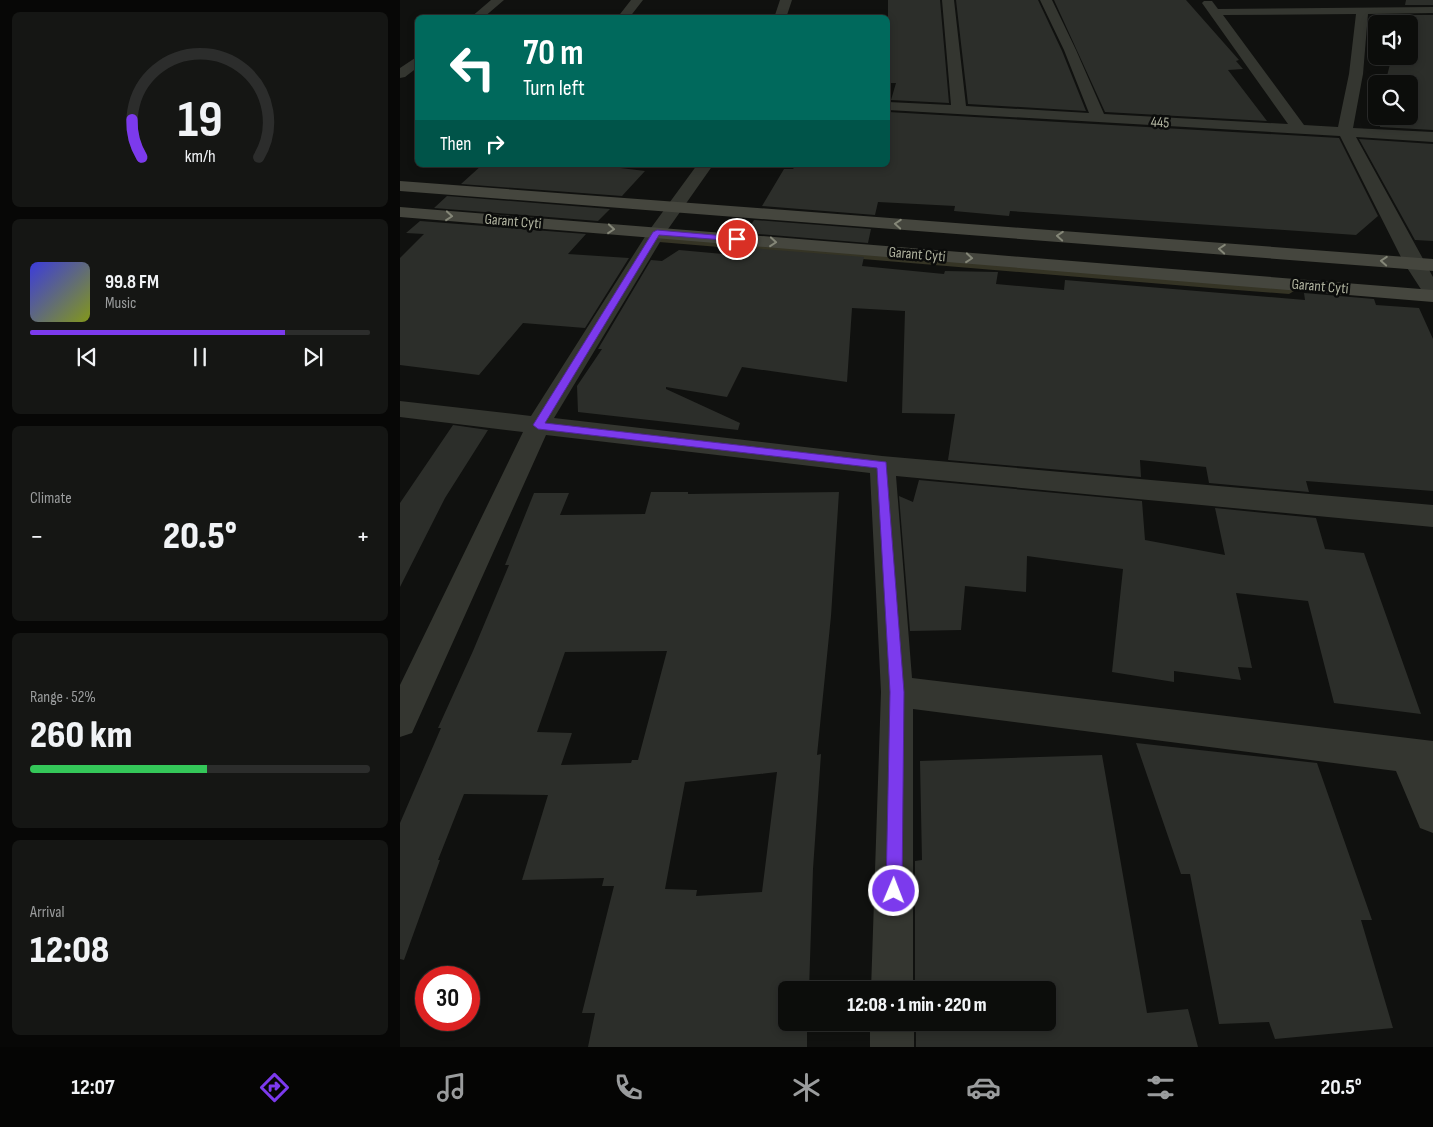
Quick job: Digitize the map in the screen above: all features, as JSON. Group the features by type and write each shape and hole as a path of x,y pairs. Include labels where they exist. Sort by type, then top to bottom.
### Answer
{"main road":[{"name":"Garant Cyti","path":"400,186 1433,265"},
{"name":"Garant Cyti","path":"400,212 1433,294"}],"street":[{"path":"479,15 498,0"},
{"path":"625,15 638,0"},
{"path":"781,15 786,0"},
{"path":"948,0 959,110"},
{"path":"1046,0 1070,50 1098,119"},
{"path":"1205,0 1216,12 1298,128"},
{"path":"1279,0 1290,13"},
{"path":"1216,12 1290,13 1433,10"},
{"path":"1362,12 1356,74 1345,131 1414,263 1433,294"},
{"path":"400,75 415,62"},
{"path":"400,75 415,77"},
{"name":"445","path":"890,106 1433,136"},
{"path":"400,721 538,425 657,232 704,167"},
{"path":"400,409 882,465 1433,516"},
{"path":"882,465 897,692 892,981"},
{"path":"897,692 1420,756 1433,815"},
{"path":"892,1031 892,1047"}],"building":[{"path":"888,0 940,0 949,103 891,100 896,83 890,83 890,15 888,15"},
{"path":"956,0 1038,0 1062,51 1086,111 968,104"},
{"path":"1054,0 1186,0 1239,60 1236,61 1243,69 1228,70 1267,121 1105,112"},
{"path":"1406,0 1433,0 1433,5 1405,5"},
{"path":"1418,15 1433,15 1433,130 1380,127 1380,125 1418,125 1418,75 1387,75 1390,65 1418,65"},
{"path":"890,112 1339,138 1378,216 1356,235 1010,211 1009,216 954,211 955,206 878,202 875,215 762,206 784,169 793,169 794,167 890,167"},
{"path":"1359,139 1433,144 1433,241 1415,240"},
{"path":"480,167 612,167 645,171 622,196 461,184"},
{"path":"447,196 610,209 598,221 434,208"},
{"path":"754,220 871,229 868,243 746,233"},
{"path":"420,221 586,234 568,254 629,258 585,328 523,323 479,375 400,365 400,258 424,234 406,233"},
{"path":"738,247 864,257 862,266 944,274 945,271 998,272 996,284 1064,290 1065,280 1305,300 1304,293 1374,299 1376,305 1419,308 1433,339 1433,491 1306,481 1309,492 1209,483 1206,467 1140,460 1141,477 948,460 955,414 902,413 905,311 852,308 847,382 742,367 727,397 666,387 666,389 740,423 738,430 578,412 577,386 602,349 598,349 651,260 662,261 679,250 734,255"},
{"path":"453,425 488,430 445,498 400,587 400,503"},
{"path":"919,480 1142,501 1145,540 1225,555 1215,508 1316,518 1325,549 1364,553 1421,714 1334,703 1308,601 1236,593 1252,668 1238,667 1241,680 1174,671 1174,682 1112,672 1123,569 1027,556 1026,592 965,586 961,630 910,631 899,496 913,502"},
{"path":"651,492 688,492 688,494 839,492 831,616 817,755 821,754 813,869 809,981 778,981 778,1031 807,1031 807,1047 588,1047 595,1013 582,1013 614,886 602,886 604,878 522,880 548,795 464,794 438,860 440,860 404,960 400,959 400,823 441,728 438,728 509,565 505,565 534,493 569,493 560,515 645,514","holes":["667,651 638,760 632,760 631,763 561,765 572,733 537,732 565,652","777,772 762,892 696,896 697,890 665,889 685,782"]},
{"path":"1136,743 1317,763 1372,920 1361,920 1393,1028 1275,1039 1269,1022 1219,1024 1190,874 1181,874"},
{"path":"1102,755 1147,1013 1188,1009 1198,1047 916,1047 916,1031 1056,1031 1056,981 915,981 915,861 922,860 920,761"}],"waterway":[{"path":"662,240 1289,291"}],"route":[{"path":"737,239 657,232 538,425 882,465 897,692 894,891"}]}
